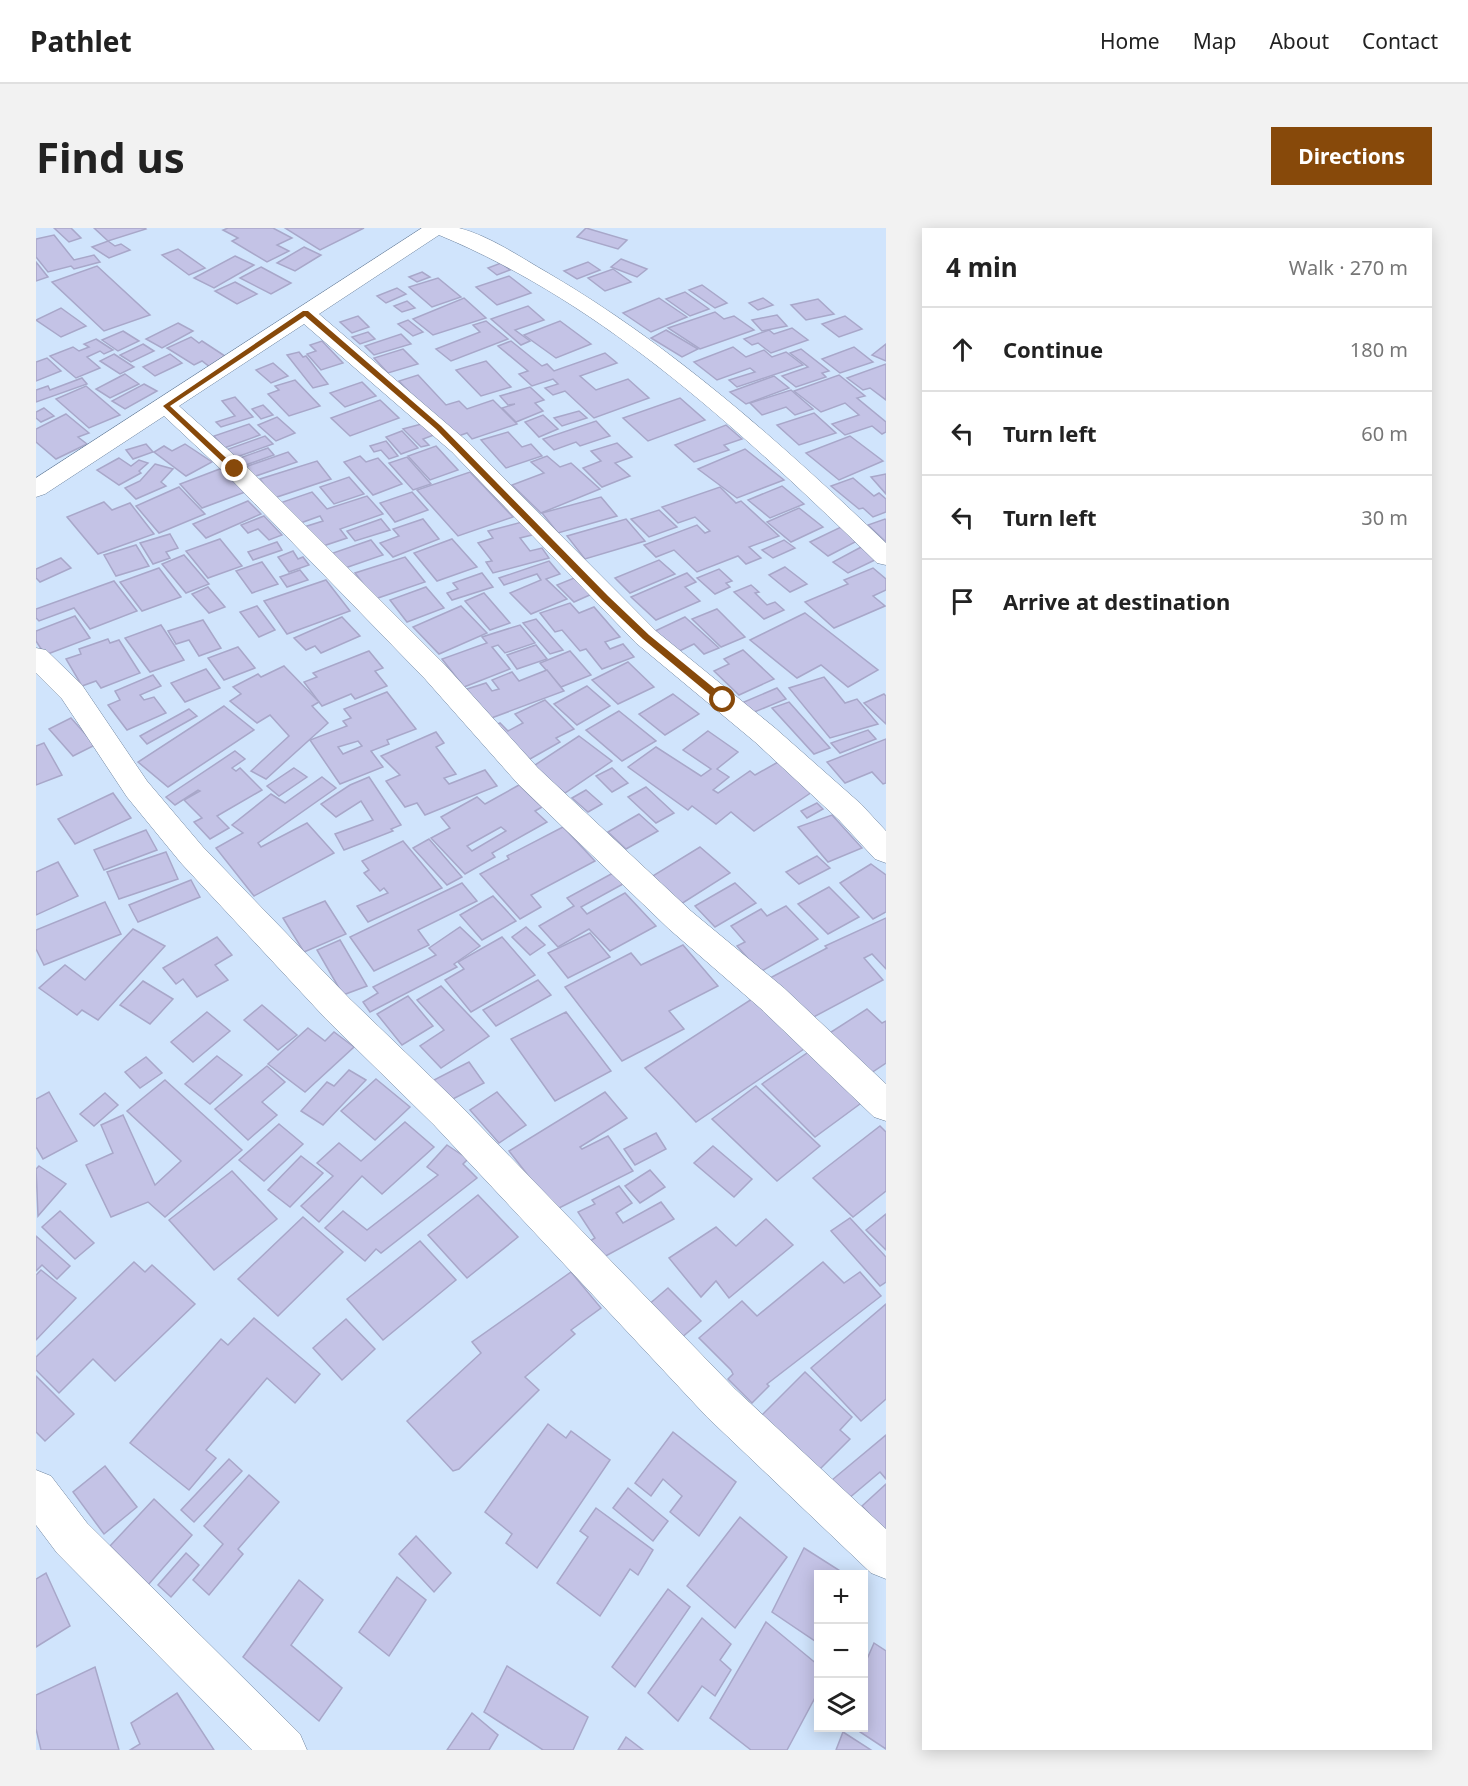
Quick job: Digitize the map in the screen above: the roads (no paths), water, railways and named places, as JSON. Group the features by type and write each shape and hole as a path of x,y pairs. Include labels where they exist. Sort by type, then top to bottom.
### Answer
{"street":[{"path":"36,489 438,228 502,255 620,330 776,453 886,556"},
{"path":"305,313 439,427 605,598 646,637 765,735 850,812 886,851"},
{"path":"166,406 235,469 435,672 528,776 680,920 771,998 886,1106"},
{"path":"36,657 72,692 137,789 208,872 338,1009 446,1114 721,1403 886,1558"},
{"path":"36,1491 72,1538 284,1750"}]}
